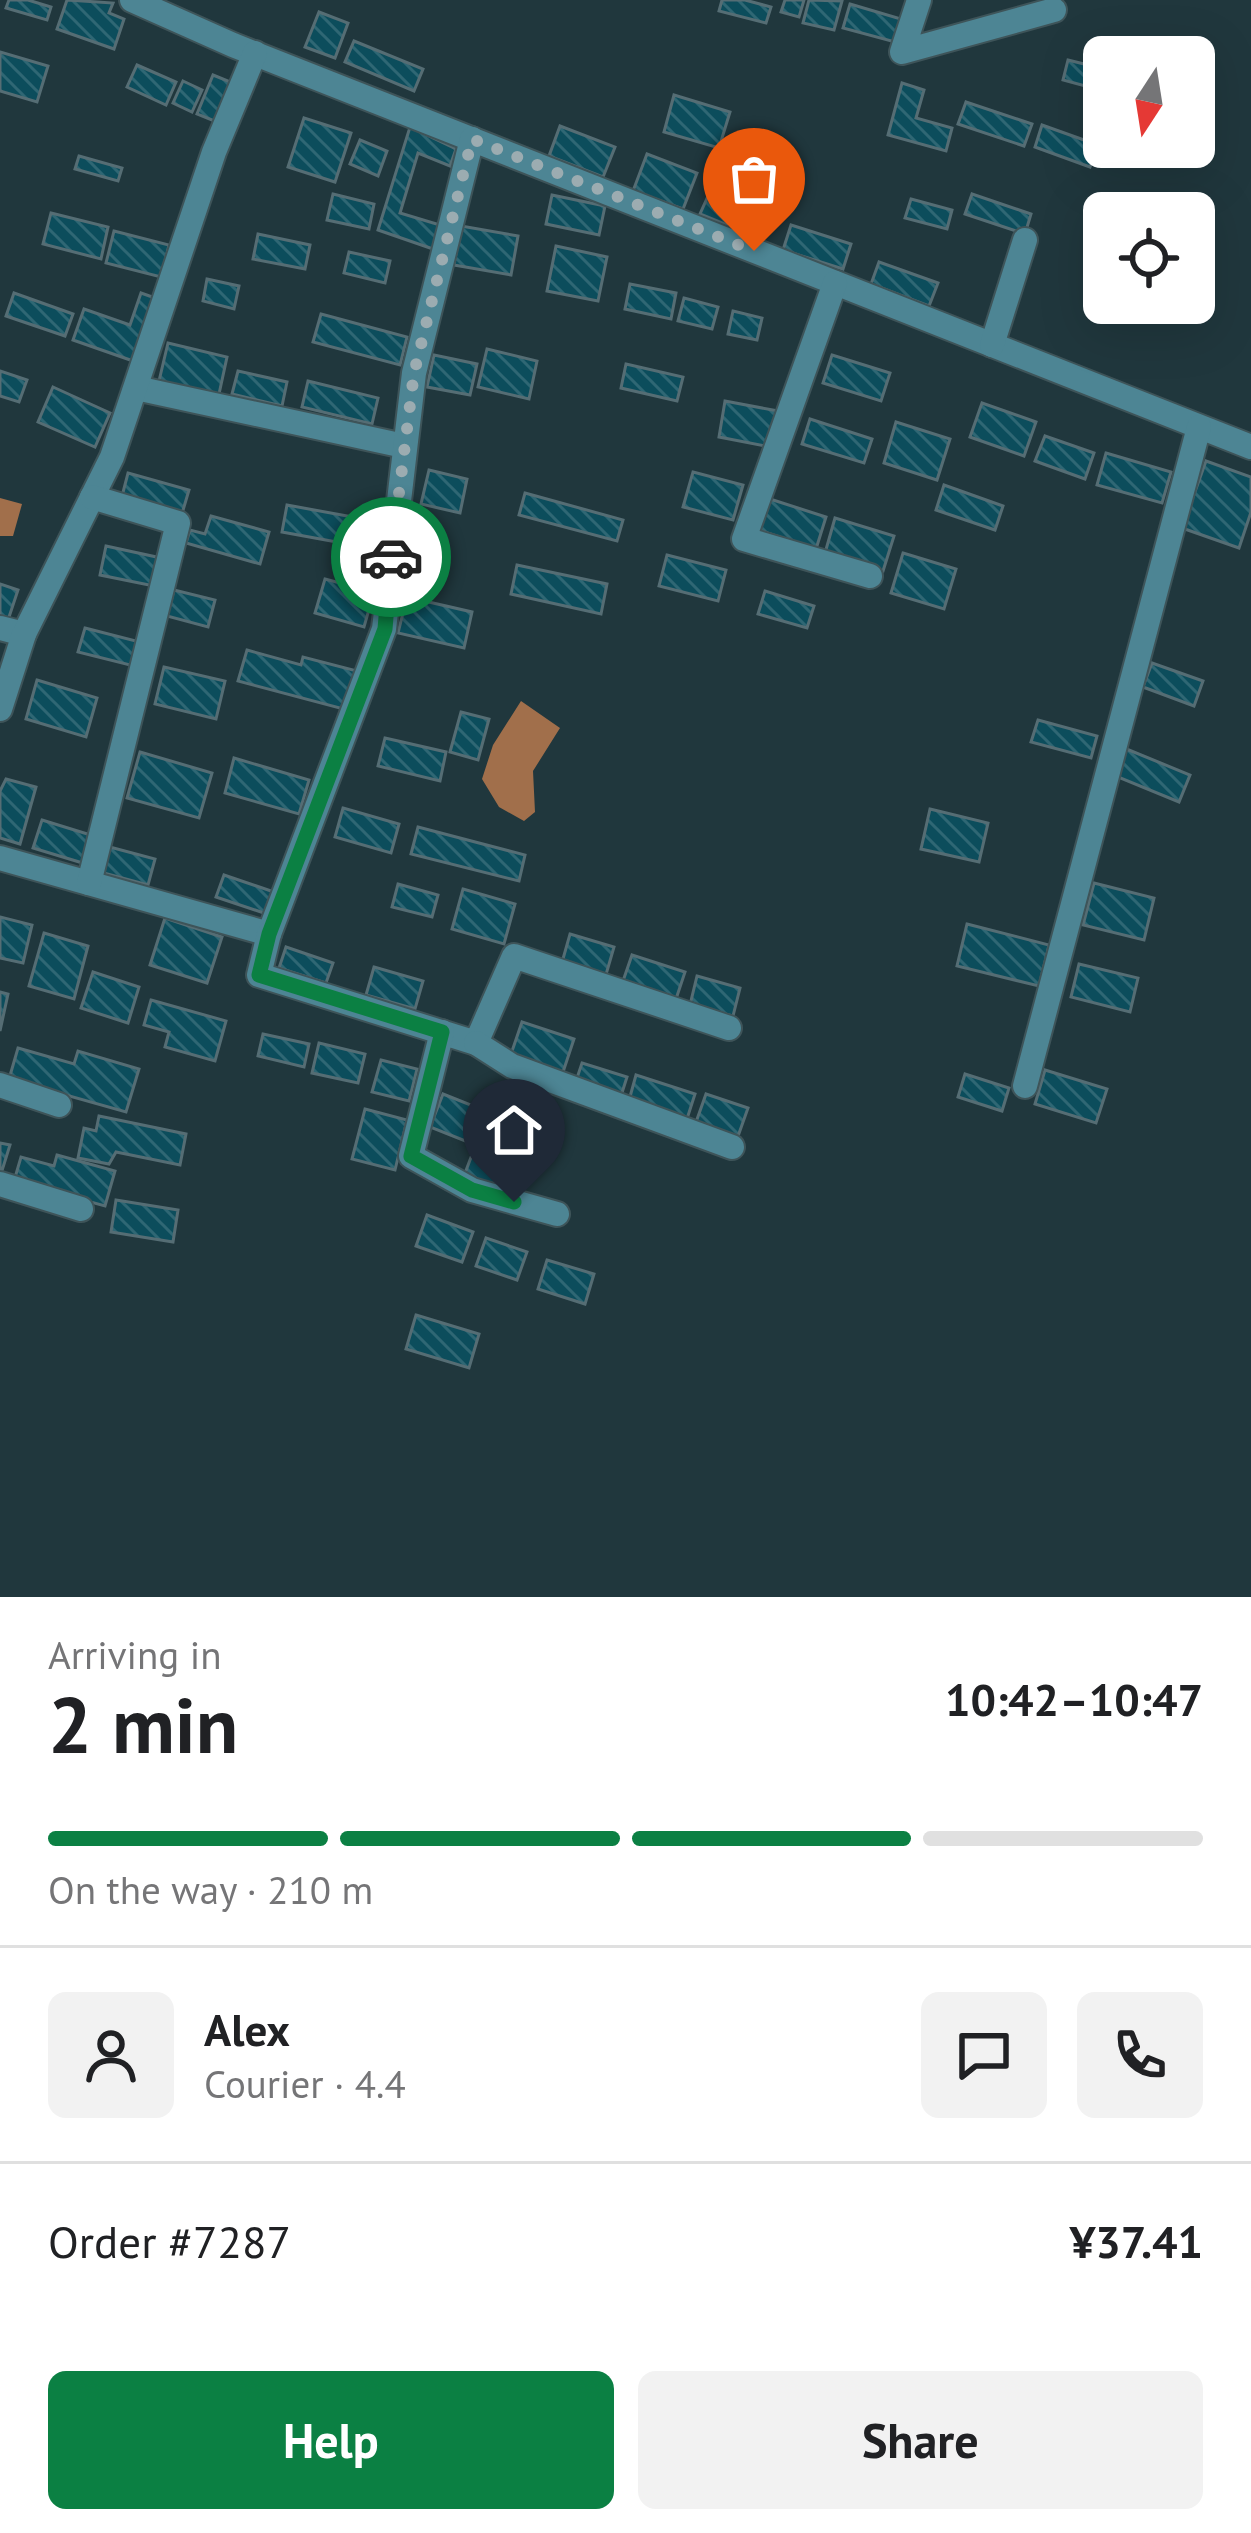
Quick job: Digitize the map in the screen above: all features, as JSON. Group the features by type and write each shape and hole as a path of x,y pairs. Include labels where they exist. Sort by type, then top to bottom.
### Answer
{"street":[{"path":"132,0 1251,448"},
{"path":"919,0 902,52 1054,10"},
{"path":"0,710 12,631 112,457 214,152 255,53"},
{"path":"472,139 414,373 385,629 269,934 259,975 476,1042 512,1066 732,1147"},
{"path":"992,345 1025,240"},
{"path":"835,283 744,539 870,576"},
{"path":"136,388 404,446"},
{"path":"1025,1086 1198,427"},
{"path":"89,883 178,524 92,497"},
{"path":"0,857 269,934"},
{"path":"476,1042 514,956 729,1028"},
{"path":"442,1032 411,1156 472,1190 556,1214"},
{"path":"0,1084 59,1105"},
{"path":"0,1184 81,1209"}],"shaded area":[{"path":"0,498 22,504 13,536 0,536"},
{"path":"521,701 560,728 533,771 535,812 524,821 499,807 482,779 493,745"}],"building":[{"path":"9,0 51,7 47,20 6,8"},
{"path":"67,0 113,3 109,13 124,19 114,49 57,29"},
{"path":"722,0 771,7 766,23 719,11"},
{"path":"785,0 804,0 799,17 781,12"},
{"path":"809,0 842,1 834,30 803,23"},
{"path":"850,4 901,19 895,42 843,28"},
{"path":"319,12 348,23 335,58 305,47"},
{"path":"354,41 423,69 414,91 345,62"},
{"path":"0,52 48,66 37,102 0,91"},
{"path":"1068,60 1083,64 1083,85 1063,80"},
{"path":"137,65 176,82 166,105 127,87"},
{"path":"213,75 233,83 217,122 197,114"},
{"path":"183,81 202,90 192,112 173,103"},
{"path":"902,83 924,90 916,118 952,128 946,151 888,135"},
{"path":"674,95 730,112 719,148 664,132"},
{"path":"966,102 1032,124 1024,146 958,124"},
{"path":"304,118 351,133 335,182 288,167"},
{"path":"1042,125 1083,140 1083,164 1035,147"},
{"path":"560,126 615,147 603,177 549,156"},
{"path":"410,127 456,149 450,166 418,153 400,213 440,225 433,249 378,230"},
{"path":"360,140 387,151 378,176 350,164"},
{"path":"740,152 777,168 768,189 731,173"},
{"path":"647,154 697,173 683,209 633,191"},
{"path":"79,156 122,168 118,181 75,169"},
{"path":"333,194 374,204 369,229 327,220"},
{"path":"709,194 735,204 727,225 700,214"},
{"path":"972,194 1031,214 1025,234 965,214"},
{"path":"552,195 605,206 599,235 546,224"},
{"path":"911,199 952,210 947,229 905,218"},
{"path":"51,213 108,227 101,259 43,244"},
{"path":"791,225 851,244 843,269 783,250"},
{"path":"461,226 518,236 511,275 454,265"},
{"path":"114,231 169,245 161,277 106,263"},
{"path":"258,234 310,245 305,269 253,259"},
{"path":"556,246 607,257 598,301 547,291"},
{"path":"349,252 390,261 385,283 344,273"},
{"path":"879,262 938,283 929,306 871,284"},
{"path":"207,279 239,286 234,309 203,301"},
{"path":"630,284 676,293 671,319 625,309"},
{"path":"14,293 73,314 65,336 6,316"},
{"path":"141,293 158,299 136,362 73,340 84,309 130,325"},
{"path":"684,298 718,307 712,329 678,321"},
{"path":"733,311 762,318 757,340 728,334"},
{"path":"321,314 407,337 400,365 313,342"},
{"path":"168,343 227,357 219,394 159,381"},
{"path":"487,349 537,361 529,399 478,387"},
{"path":"434,355 477,364 470,395 427,387"},
{"path":"832,355 890,373 881,401 823,383"},
{"path":"626,364 683,377 677,401 621,388"},
{"path":"0,371 27,380 19,402 0,396"},
{"path":"238,371 287,382 282,406 232,394"},
{"path":"308,381 378,398 372,424 302,407"},
{"path":"53,387 110,413 95,447 38,422"},
{"path":"725,401 778,411 771,447 719,437"},
{"path":"982,403 1036,422 1024,456 970,437"},
{"path":"810,419 872,439 864,463 802,444"},
{"path":"896,422 950,439 937,480 884,463"},
{"path":"1045,436 1094,453 1085,479 1035,461"},
{"path":"1106,453 1171,472 1162,503 1097,485"},
{"path":"1206,461 1251,477 1251,512 1239,548 1182,528"},
{"path":"429,470 467,479 460,513 421,504"},
{"path":"693,472 743,485 733,520 683,507"},
{"path":"128,473 189,490 181,517 121,500"},
{"path":"944,485 1003,506 995,530 936,510"},
{"path":"525,493 623,520 617,541 519,515"},
{"path":"770,499 826,517 816,549 759,530"},
{"path":"287,505 380,522 375,549 282,532"},
{"path":"211,516 269,532 260,564 186,543 190,530 205,534"},
{"path":"835,518 894,536 883,571 825,553"},
{"path":"106,546 161,558 154,586 100,575"},
{"path":"903,553 956,569 944,609 891,593"},
{"path":"667,555 726,570 718,601 659,586"},
{"path":"517,565 607,584 601,614 511,594"},
{"path":"325,579 374,592 364,627 315,613"},
{"path":"0,584 18,590 8,620 0,617"},
{"path":"174,590 215,600 208,627 167,616"},
{"path":"765,591 814,606 807,628 758,614"},
{"path":"407,597 472,612 464,648 398,633"},
{"path":"85,628 140,642 134,666 78,652"},
{"path":"247,650 301,665 303,657 361,672 351,711 238,681"},
{"path":"1152,663 1203,681 1194,706 1143,687"},
{"path":"164,667 225,681 216,719 155,704"},
{"path":"37,680 97,698 86,737 26,719"},
{"path":"461,712 489,719 478,760 450,752"},
{"path":"1038,720 1097,736 1091,758 1031,742"},
{"path":"385,738 446,752 440,781 378,766"},
{"path":"1124,748 1190,775 1179,802 1113,775"},
{"path":"140,752 212,773 199,818 127,798"},
{"path":"234,758 309,780 299,814 225,793"},
{"path":"6,779 36,787 20,844 0,838 0,791"},
{"path":"343,808 399,824 391,853 335,837"},
{"path":"930,809 988,823 979,862 921,849"},
{"path":"42,820 94,836 86,864 33,848"},
{"path":"418,827 525,855 519,881 411,854"},
{"path":"106,846 155,859 148,885 100,872"},
{"path":"224,875 274,892 267,914 216,897"},
{"path":"1094,883 1154,898 1144,940 1083,925"},
{"path":"398,884 438,895 432,917 392,907"},
{"path":"463,889 515,904 504,944 452,929"},
{"path":"0,917 32,925 23,963 0,958"},
{"path":"165,918 222,937 207,983 150,965"},
{"path":"967,924 1049,945 1039,986 957,966"},
{"path":"44,933 88,946 74,999 29,986"},
{"path":"570,934 614,947 605,978 561,966"},
{"path":"286,947 333,963 326,983 279,968"},
{"path":"632,955 685,972 676,999 623,981"},
{"path":"1079,964 1138,978 1130,1012 1071,997"},
{"path":"374,967 423,981 415,1009 366,995"},
{"path":"93,972 139,987 128,1023 81,1008"},
{"path":"697,976 740,988 733,1016 690,1005"},
{"path":"0,992 8,994 0,1031"},
{"path":"151,1000 226,1021 215,1061 165,1047 169,1032 144,1025"},
{"path":"522,1022 574,1039 562,1075 510,1057"},
{"path":"263,1034 309,1044 304,1067 258,1056"},
{"path":"319,1043 365,1054 358,1083 312,1073"},
{"path":"18,1048 74,1064 78,1051 139,1069 126,1112 9,1079"},
{"path":"381,1060 417,1069 409,1101 372,1092"},
{"path":"582,1063 627,1077 620,1099 575,1084"},
{"path":"1045,1070 1107,1089 1096,1123 1035,1104"},
{"path":"965,1074 1009,1088 1002,1111 958,1097"},
{"path":"636,1075 695,1094 686,1122 628,1104"},
{"path":"443,1094 486,1111 473,1144 430,1127"},
{"path":"706,1094 748,1108 737,1139 695,1125"},
{"path":"365,1109 407,1120 395,1170 352,1159"},
{"path":"99,1116 186,1134 180,1165 116,1152 109,1164 78,1158 84,1128 96,1131"},
{"path":"0,1143 10,1145 0,1177"},
{"path":"473,1152 522,1170 513,1195 464,1176"},
{"path":"57,1155 115,1171 105,1206 14,1181 21,1157 54,1166"},
{"path":"116,1200 178,1210 173,1242 111,1232"},
{"path":"427,1215 473,1232 462,1262 416,1246"},
{"path":"486,1238 527,1252 517,1280 476,1266"},
{"path":"547,1260 594,1274 585,1304 538,1289"},
{"path":"416,1315 479,1334 469,1368 406,1349"}],"way so far":[{"path":"391,557 414,373 472,139 754,251"}],"route":[{"path":"391,557 385,629 269,934 259,975 442,1032 411,1156 472,1190 514,1202"}]}
